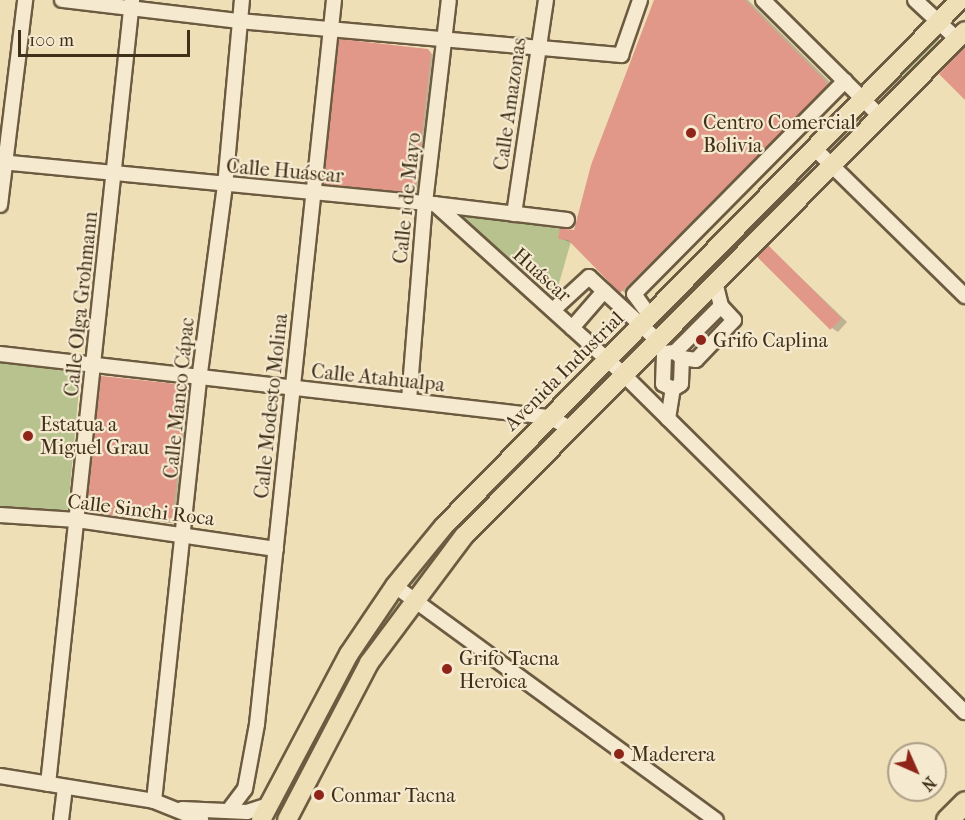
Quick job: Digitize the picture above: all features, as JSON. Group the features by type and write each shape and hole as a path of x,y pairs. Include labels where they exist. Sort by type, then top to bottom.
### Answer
{"highway":[{"path":"947,820 965,802"}],"main road":[{"name":"Avenida Industrial","path":"265,812 349,654 395,586 444,526 606,359 810,156 960,0"},
{"path":"286,820 349,696 413,600 464,536 961,35"},
{"path":"709,256 718,279"},
{"path":"509,459 524,475"},
{"path":"284,775 304,785"}],"street":[{"path":"0,205 2,163 25,0"},
{"path":"62,0 132,4 239,21 621,55 640,0"},
{"name":"Calle Manco Cápac","path":"154,801 200,380 225,186 242,0"},
{"name":"Calle Modesto Molina","path":"229,810 245,789 251,768 276,549 311,193 334,0"},
{"name":"Calle 1 de Mayo","path":"409,400 449,0"},
{"name":"Calle Amazonas","path":"514,214 537,48 546,0"},
{"path":"763,0 880,116"},
{"path":"915,0 961,35"},
{"name":"Calle Olga Grohmann","path":"48,784 132,4"},
{"path":"657,340 634,294 845,81"},
{"path":"785,141 830,166 965,296"},
{"name":"Calle Huáscar","path":"2,163 225,186 430,203 567,220"},
{"name":"Huáscar","path":"430,203 623,374 965,712"},
{"path":"694,233 709,256"},
{"path":"668,419 673,390 663,384 664,353 696,360 735,320 721,306 718,279"},
{"path":"553,310 572,307 600,287 646,320"},
{"path":"679,355 721,306"},
{"path":"572,307 572,328"},
{"name":"Calle Atahualpa","path":"0,354 200,380 409,400 549,417 570,428"},
{"name":"Calle Sinchi Roca","path":"0,515 77,520 276,549"},
{"path":"395,586 716,820"},
{"path":"0,776 154,801 180,809 201,820"},
{"path":"61,820 65,787"},
{"path":"180,809 265,812"}],"green space":[{"path":"935,34 942,43 879,103 875,96"},
{"path":"858,113 866,122 831,157 823,150"},
{"path":"807,165 815,174 727,262 723,261 720,258"},
{"path":"467,214 574,231 556,294 506,257 464,218"},
{"path":"701,271 709,280 656,328 653,324"},
{"path":"0,362 77,373 80,378 68,509 61,512 0,506"},
{"path":"509,472 511,480 416,585 408,584 440,537"},
{"path":"396,598 401,605 356,672 303,770 295,770 348,667"}],"building":[{"name":"Centro Comercial Bolivia","path":"654,0 745,0 826,82 827,86 620,293 568,240 558,239 560,228 574,230 591,165"},
{"path":"339,39 428,49 431,53 415,193 323,184"},
{"path":"965,47 965,100 939,74"},
{"path":"768,245 842,319 830,330 757,256"},
{"path":"101,376 187,385 172,521 87,512"}],"place":[{"name":"Centro Comercial Bolivia","path":"691,133"},
{"name":"Grifo Caplina","path":"701,340"},
{"name":"Estatua a Miguel Grau","path":"28,436"},
{"name":"Grifo Tacna Heroica","path":"447,669"},
{"name":"Maderera","path":"619,754"},
{"name":"Conmar Tacna","path":"319,795"}]}
